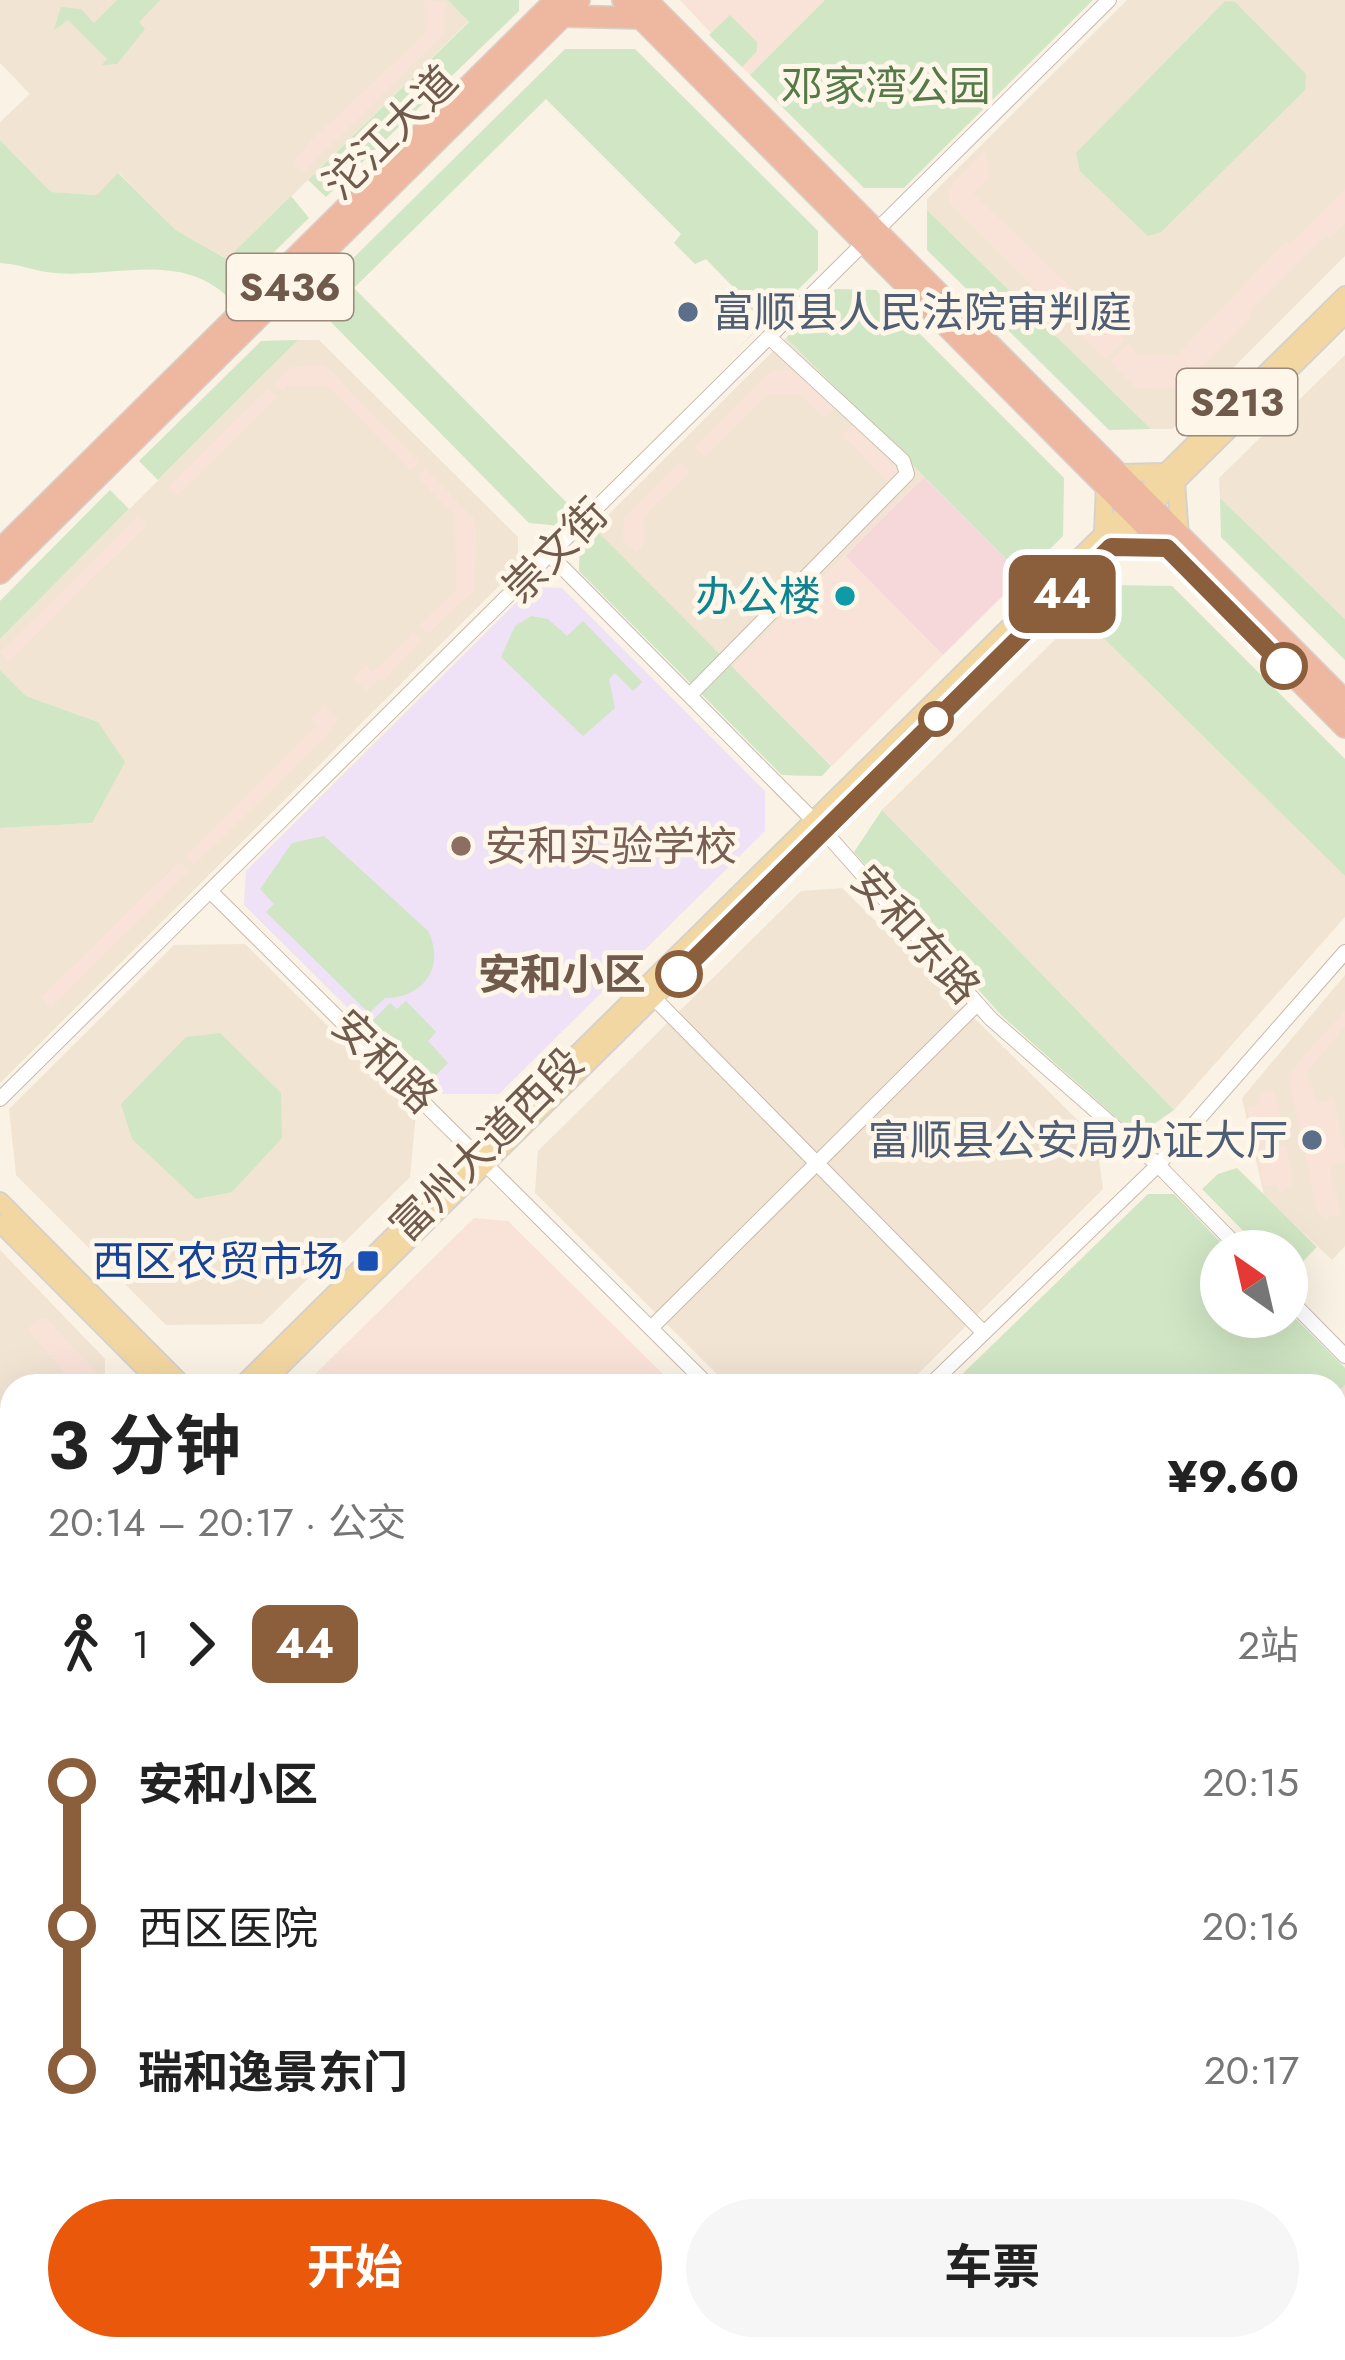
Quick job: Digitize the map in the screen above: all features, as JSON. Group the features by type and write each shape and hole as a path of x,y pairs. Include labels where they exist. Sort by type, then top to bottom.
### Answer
{"highway":[{"path":"623,0 648,6 1173,542 1345,728"},
{"path":"560,4 648,6"},
{"name":"沱江大道","path":"0,550 560,4"},
{"name":"沱江大道","path":"0,574 560,4"},
{"path":"1173,542 1345,701"}],"main road":[{"name":"富州大道西段","path":"273,1374 483,1157 1171,477 1345,295"},
{"name":"富州大道西段","path":"1171,477 1345,315"},
{"path":"1171,477 1173,542 1107,540 1111,479 1171,477"},
{"name":"富州大道西段","path":"254,1374 654,998 819,825"},
{"path":"0,1201 172,1374"},
{"path":"0,1223 150,1374"}],"street":[{"name":"崇文街","path":"0,1100 1109,0"},
{"path":"690,695 908,474 903,461 769,337"},
{"name":"安和东路","path":"550,555 819,825 977,1004 1158,1166 1221,1230"},
{"name":"安和路","path":"211,892 698,1374"},
{"path":"941,1374 1158,1166 1345,952"},
{"path":"654,998 983,1333"},
{"path":"650,1328 977,1004"},
{"path":"1308,1318 1345,1356"}],"shaded area":[{"path":"0,0 448,0 469,21 228,259 177,231 119,173 98,195 51,192 0,140 0,122 30,94 0,63"},
{"path":"424,0 446,3 444,34 303,173 293,163 311,140 426,33"},
{"path":"680,0 825,0 750,75"},
{"path":"1127,0 1345,0 1345,256 1172,429 1151,429 927,210 927,199"},
{"path":"985,151 990,176 973,193 1125,340 1105,359 949,202 948,189"},
{"path":"1345,189 1345,223 1330,238 1326,235 1249,312 1252,317 1182,387 1136,388 1110,362 1128,344 1139,355 1177,355 1286,241 1290,244"},
{"path":"786,338 924,477 733,667 831,766 822,776 782,775 579,571 580,543"},
{"path":"298,340 319,340 518,537 518,567 0,1083 0,828 92,823 98,722 26,696 0,670 0,639"},
{"path":"1345,355 1345,619 1220,498 1219,478"},
{"path":"325,365 419,462 410,470 327,386 288,386 283,392 274,383 291,367"},
{"path":"771,371 799,371 835,407 824,418 801,395 768,395 705,457 695,447"},
{"path":"268,389 277,397 177,496 168,487"},
{"path":"852,425 903,476 892,486 842,435"},
{"path":"680,461 690,472 643,518 646,542 636,553 623,540 624,517"},
{"path":"425,468 474,518 476,530 475,589 428,634 419,625 456,589 455,516 417,477"},
{"path":"924,477 1023,576 943,655 845,556"},
{"path":"138,516 147,525 8,662 0,652"},
{"path":"845,556 943,655 832,766 733,667"},
{"name":"安和实验学校","path":"532,587 562,588 765,791 765,831 499,1094 435,1094 244,905 246,871"},
{"path":"1080,615 1345,876 1345,917 1174,1110 882,810"},
{"path":"413,632 421,640 382,682 379,679 366,691 352,678 366,665 373,672"},
{"path":"325,705 339,719 328,735 194,865 186,856 317,726 311,718"},
{"path":"179,862 189,871 51,1008 41,997"},
{"name":"安和小区","path":"842,888 1096,1138 1103,1189 918,1374 717,1374 535,1193 538,1151 801,891"},
{"path":"245,944 416,1113 410,1177 262,1324 166,1325 16,1175 9,1109 174,945"},
{"path":"1345,975 1345,1246 1332,1260 1308,1237 1308,1230 1301,1230 1264,1195 1242,1098"},
{"path":"1345,1010 1345,1026 1307,1072 1317,1103 1334,1099 1345,1150 1345,1162 1330,1166 1341,1215 1325,1218 1317,1210 1288,1074"},
{"path":"1274,1090 1284,1134 1274,1137 1276,1147 1286,1146 1294,1184 1281,1194 1275,1184 1264,1186 1257,1153 1262,1147 1255,1141 1247,1107 1257,1105 1261,1093"},
{"path":"474,1218 508,1221 663,1374 315,1374"},
{"path":"0,1250 105,1359 105,1374 0,1374"},
{"path":"38,1319 47,1319 97,1374 66,1374 27,1329"}],"green space":[{"path":"117,0 160,0 139,22 145,29 117,64 102,65 107,59 68,20 54,30 61,7 81,9 94,23"},
{"path":"448,0 519,0 519,11 326,197 308,180 469,22"},
{"name":"邓家湾公园","path":"825,0 1093,0 904,188 864,188 750,75"},
{"path":"1225,1 1235,2 1306,74 1305,90 1161,232 1148,236 1080,171 1076,153"},
{"path":"730,15 757,42 757,51 742,67 709,35"},
{"path":"565,49 635,49 818,231 818,270 725,361 757,329 751,323 757,315 740,298 733,303 738,292 706,259 695,264 674,243 681,234 546,99 354,288 575,511 561,526 529,523 325,316 323,288"},
{"path":"0,140 51,192 97,195 118,173 177,231 227,259 291,196 309,218 228,297 209,283 168,271 56,273 0,263"},
{"path":"927,210 1151,429 1109,430 927,250"},
{"path":"835,289 876,290 1064,478 1063,536 1023,576 786,338"},
{"path":"298,340 158,480 139,461 261,341"},
{"path":"110,490 129,509 0,639 0,601"},
{"path":"1220,498 1345,619 1345,660 1221,537"},
{"path":"594,528 831,766 822,776 782,775 579,571 580,543"},
{"path":"1111,585 1172,586 1345,759 1345,876 1080,615"},
{"path":"531,616 548,619 567,636 583,621 642,682 633,691 615,673 609,679 615,708 583,736 501,657 515,626"},
{"path":"0,670 26,696 98,722 125,762 92,823 0,828"},
{"path":"882,810 1174,1110 1137,1136 1002,1016 854,852"},
{"path":"324,836 428,931 433,944 428,978 410,993 385,998 369,1013 266,912 274,904 260,889 292,843"},
{"path":"406,1001 436,1032 428,1041 448,1063 430,1081 372,1021 390,1003 397,1009"},
{"path":"220,1033 281,1093 282,1138 232,1192 196,1199 132,1139 121,1104 186,1037"},
{"path":"1237,1168 1300,1230 1242,1230 1202,1189 1218,1174"},
{"path":"1148,1194 1174,1194 1209,1230 1200,1230 1200,1338 1308,1338 1308,1331 1345,1368 1345,1374 962,1374"}],"bus line":[{"name":"44","path":"679,974 1111,547 1167,548 1284,666"}],"place":[{"name":"富顺县人民法院审判庭","path":"688,312"},
{"name":"办公楼","path":"845,596"},
{"name":"安和实验学校","path":"461,846"},
{"name":"安和小区","path":"679,974"},
{"name":"富顺县公安局办证大厅","path":"1312,1140"},
{"name":"西区农贸市场","path":"368,1261"}]}
